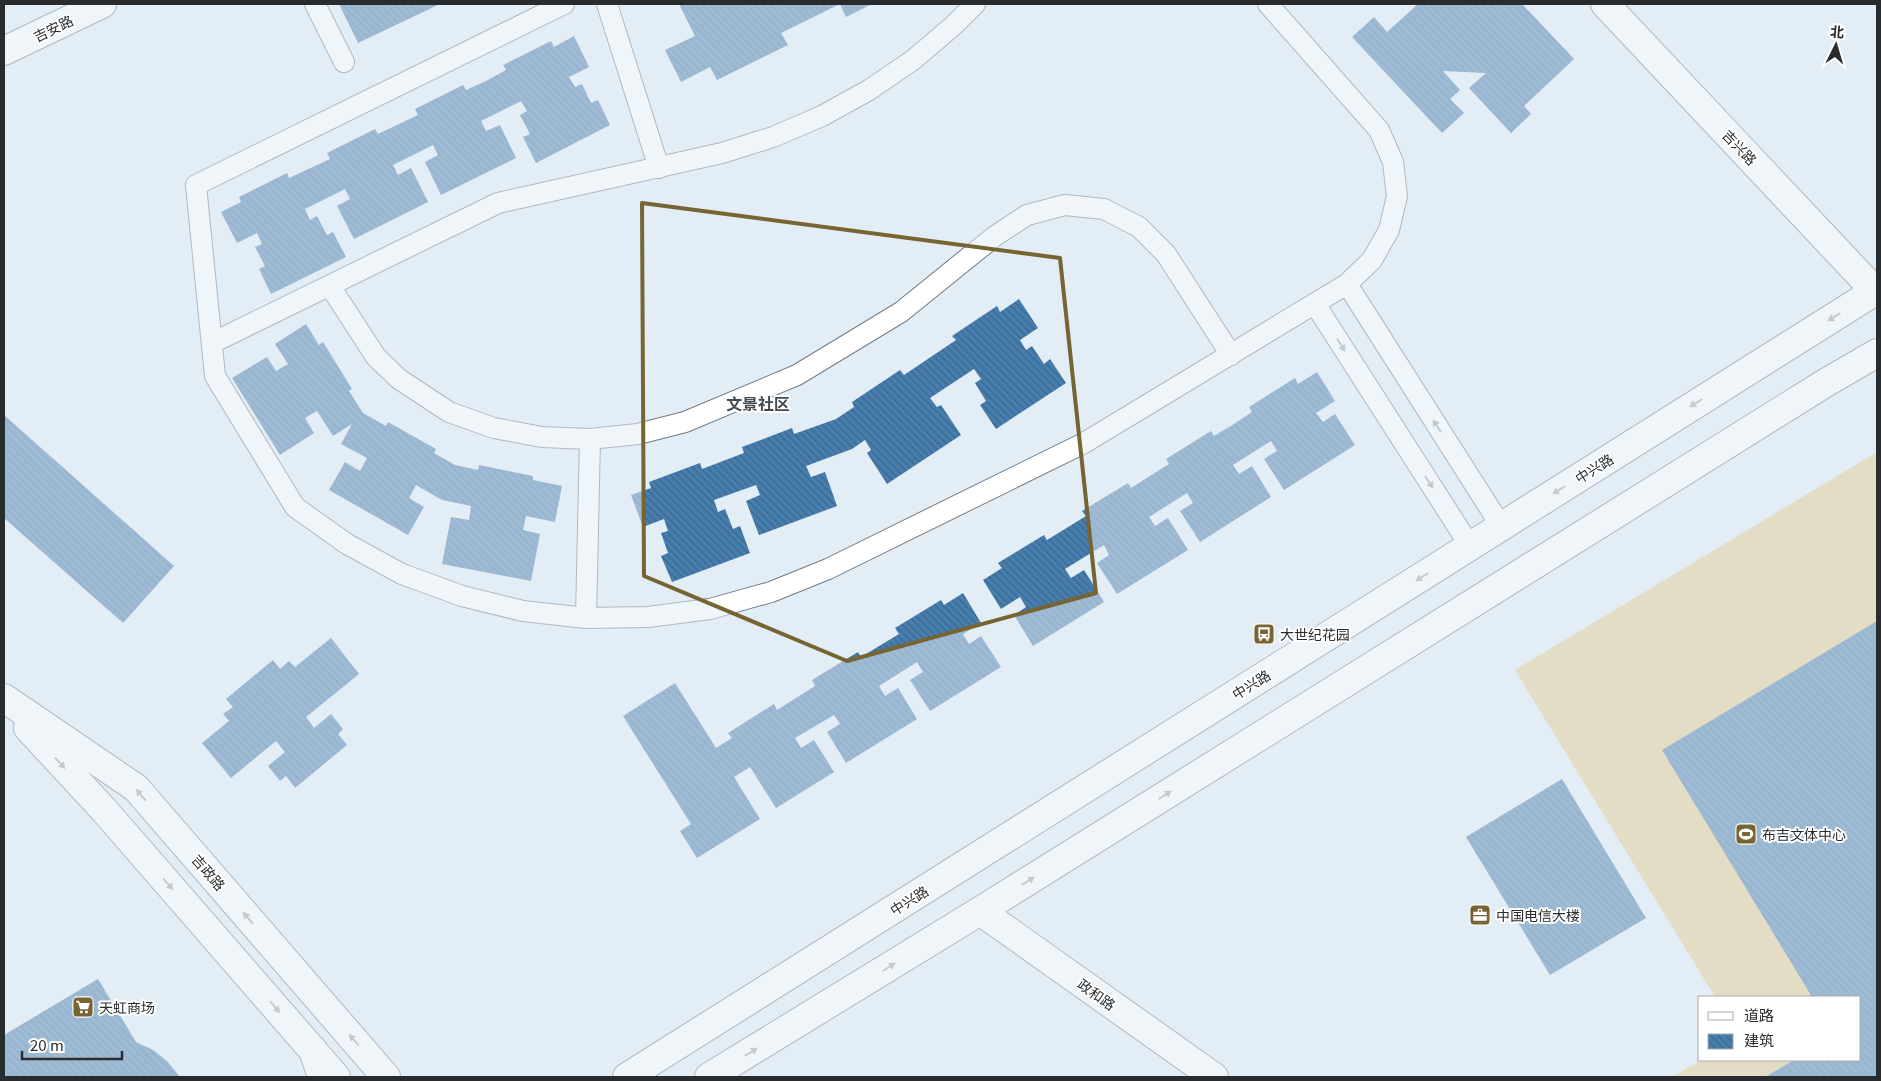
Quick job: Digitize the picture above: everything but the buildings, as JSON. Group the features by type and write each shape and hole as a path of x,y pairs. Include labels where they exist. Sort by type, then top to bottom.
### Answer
{"main road":[{"name":"吉安路","path":"4,52 102,4"},
{"name":"吉兴路","path":"1605,4 1877,291"},
{"name":"中兴路","path":"628,1077 1877,291"},
{"path":"709,1077 980,911 1827,382 1877,353"},
{"name":"吉政路","path":"4,700 104,810 336,1077"},
{"name":"吉政路","path":"4,700 136,788 386,1077"},
{"name":"政和路","path":"980,911 1214,1077"},
{"path":"313,1050 322,1077"}],"lane":[{"path":"315,4 344,62"},
{"path":"564,4 196,185 215,376 295,507 346,544 411,577 462,596 523,611 586,618 648,617 710,609 771,592 828,569 1084,443 1347,284 1372,260 1390,230 1396,196 1393,162 1379,130 1268,4"},
{"path":"607,4 659,168"},
{"path":"212,343 498,203 722,154 773,137 822,116 869,90 913,60 954,26 975,4"},
{"path":"330,286 376,357 399,379 449,412 494,428 542,438 590,440 638,434 685,422 797,375 901,312 995,236 1027,215 1065,205 1104,209 1139,227 1166,254 1231,355"},
{"path":"1347,284 1501,526"},
{"path":"1315,304 1470,546"},
{"path":"586,618 590,440"}],"highlighted area":[{"path":"642,203 1060,258 1096,593 847,661 644,576"}],"shaded area":[{"name":"布吉文体中心","path":"1877,452 1877,1077 1672,1077 1699,1061 1861,1061 1861,996 1714,996 1515,670"}],"place":[{"name":"大世纪花园","path":"1264,634"},
{"name":"布吉文体中心","path":"1746,834"},
{"name":"中国电信大楼","path":"1480,915"},
{"name":"天虹商场","path":"83,1007"}],"district":[{"name":"文景社区","path":"758,403"}]}
